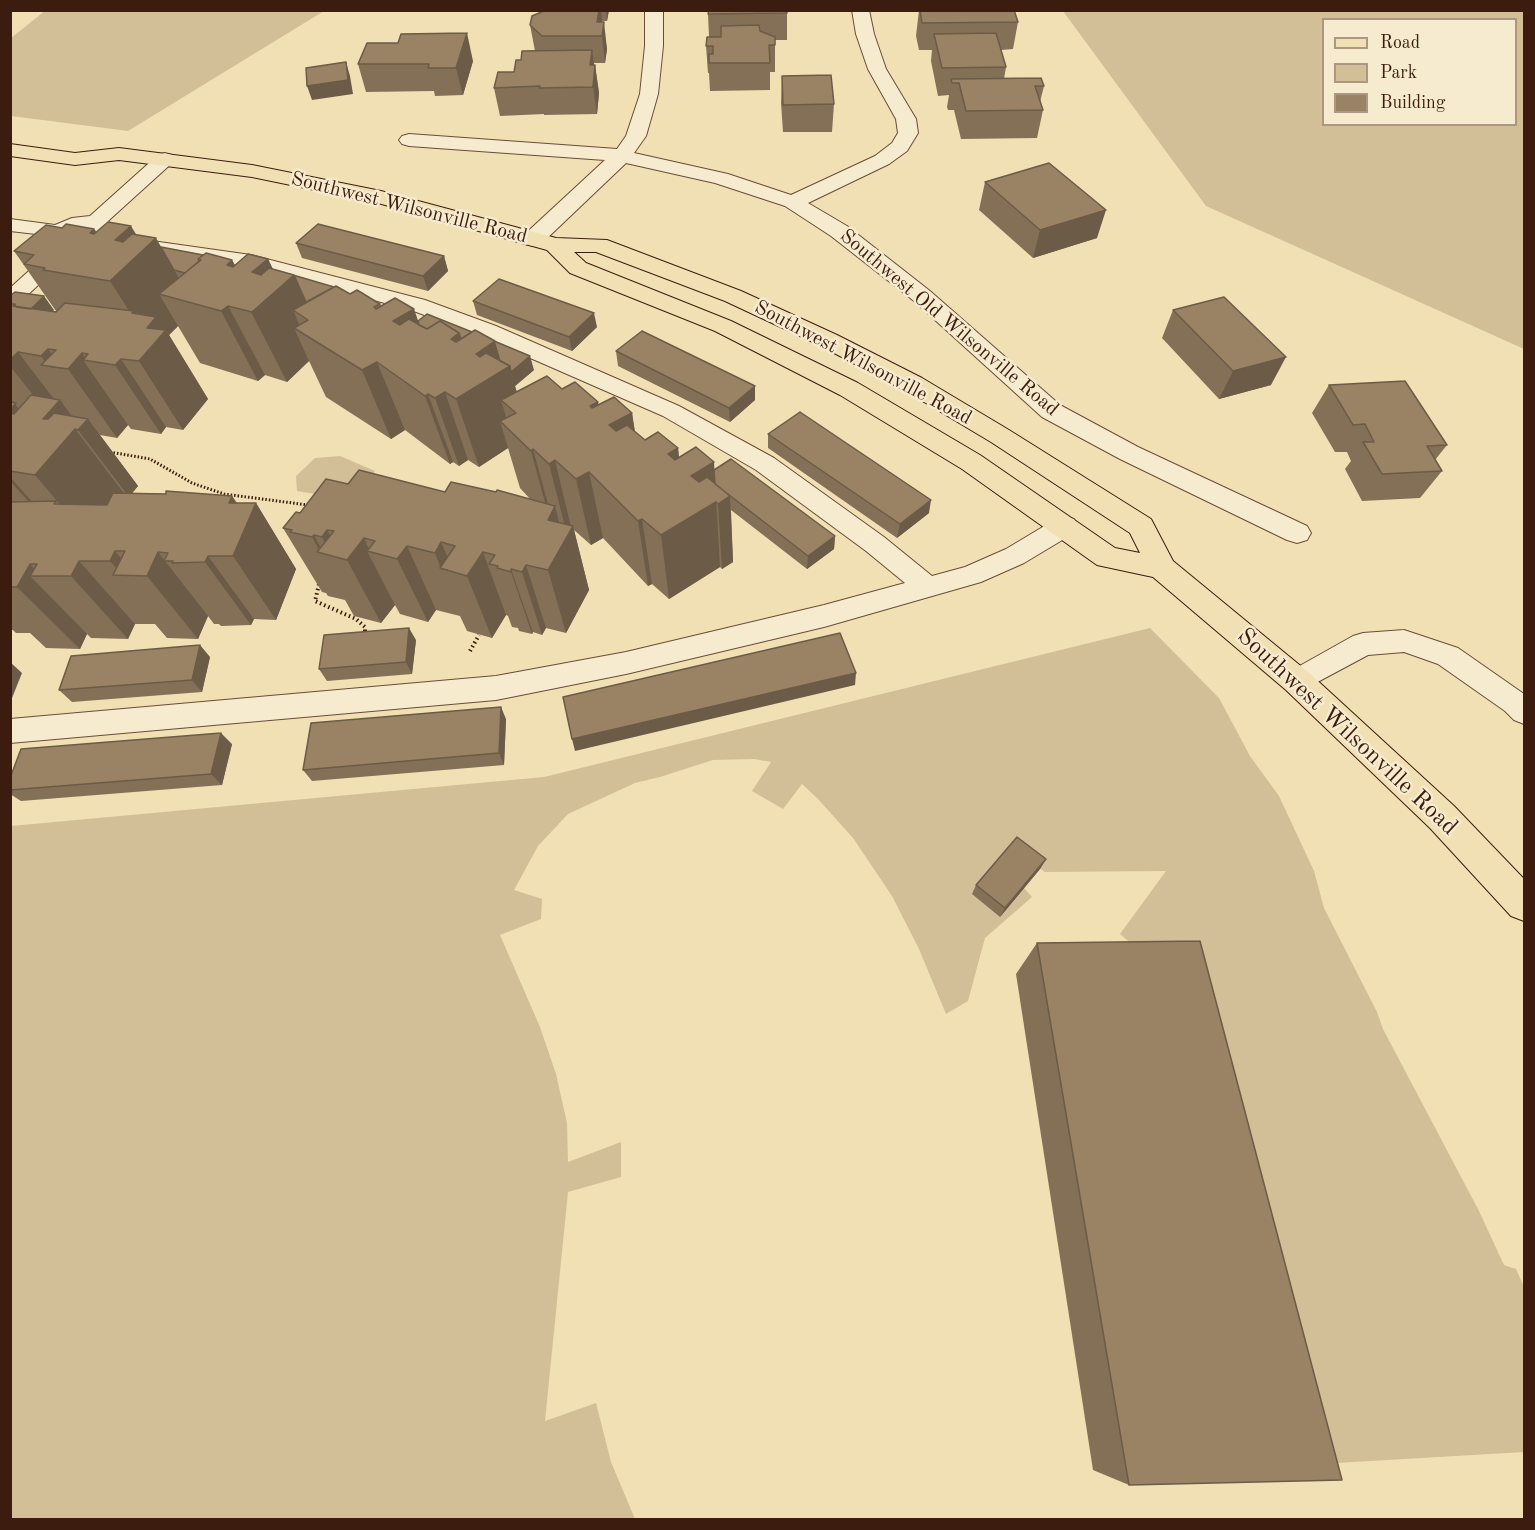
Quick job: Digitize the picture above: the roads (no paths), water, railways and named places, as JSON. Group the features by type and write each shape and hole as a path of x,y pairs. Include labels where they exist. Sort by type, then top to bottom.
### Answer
{"main road":[{"name":"Southwest Wilsonville Road","path":"84,138 95,139 119,154"},
{"name":"Southwest Wilsonville Road","path":"10,150 75,159 119,154 252,171 414,205 544,242 599,245 733,296 818,336 913,384 1000,436 1141,526 1162,568 1297,681 1442,817 1524,904"},
{"name":"Southwest Wilsonville Road","path":"544,242 578,268 723,326 849,389 970,462 1107,557 1162,568"}],"street":[{"path":"544,242 636,136 649,94 654,46 654,10"},
{"path":"792,202 882,160 900,147 908,133 906,119 877,69 865,34 860,10"},
{"name":"Southwest Old Wilsonville Road","path":"409,140 621,156 721,178 792,202 839,231 922,296 1051,411 1129,453 1297,533"}],"lane":[{"path":"10,225 86,248 98,231 165,159"},
{"path":"98,231 262,264 418,305 488,331 671,411 765,464 875,544 928,588"},
{"path":"10,300 61,241"},
{"path":"10,731 496,687 626,663 972,575 1015,556 1065,526"},
{"path":"1297,681 1363,644 1404,641 1448,656 1515,703 1524,712"}]}
